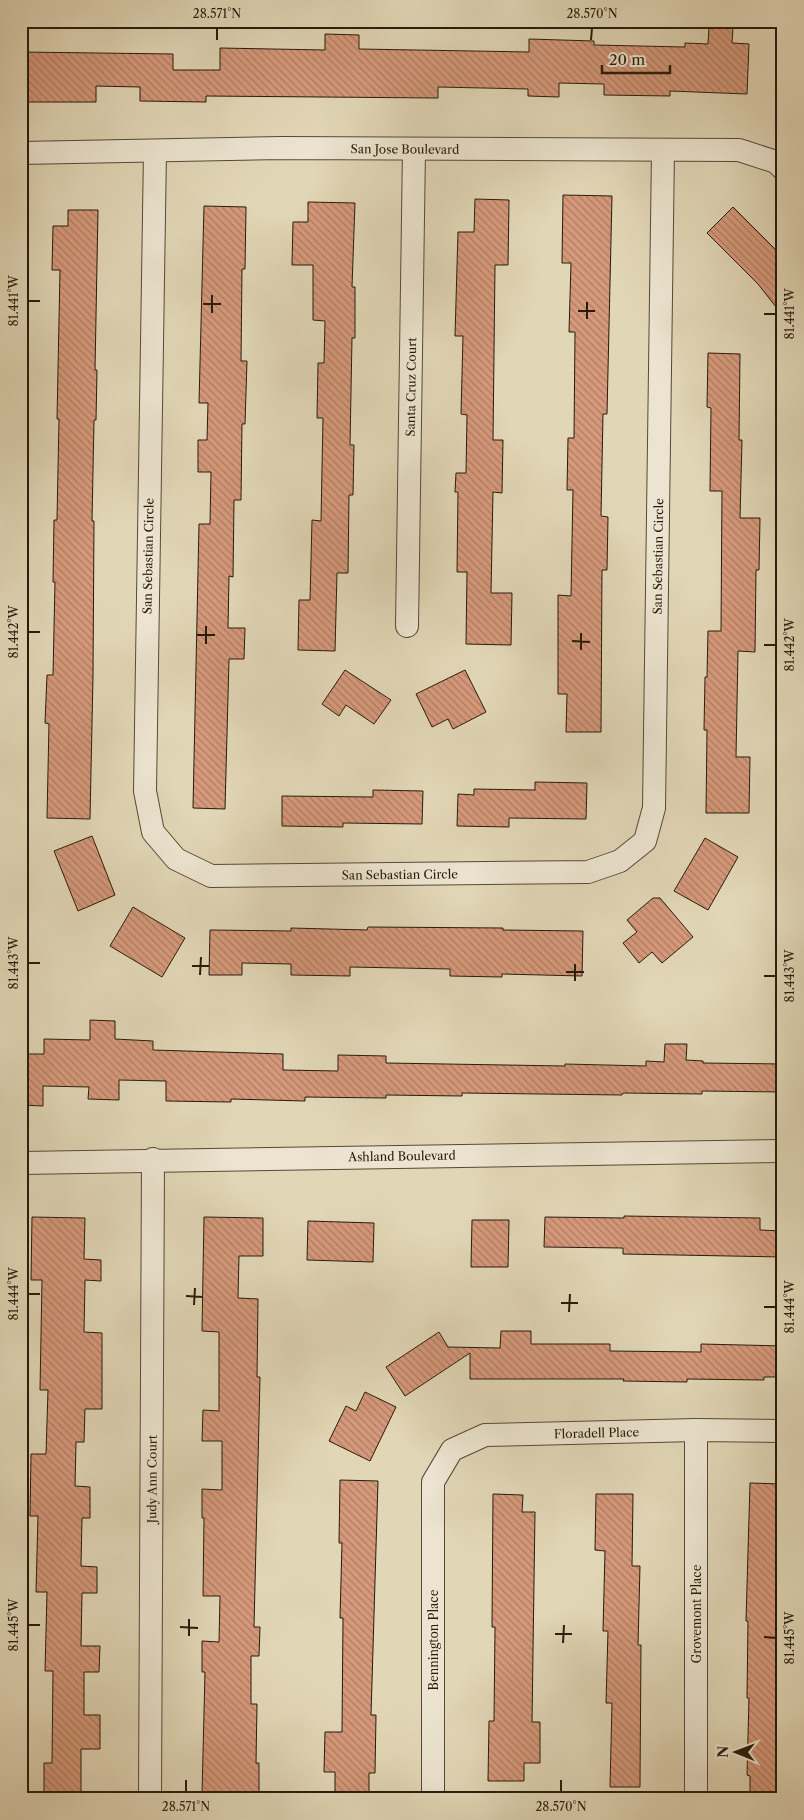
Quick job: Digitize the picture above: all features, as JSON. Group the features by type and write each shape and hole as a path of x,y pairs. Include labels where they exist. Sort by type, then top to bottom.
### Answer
{"street":[{"name":"San Jose Boulevard","path":"21,153 282,148 739,150 776,162 783,169"},
{"name":"Santa Cruz Court","path":"407,626 414,148"},
{"name":"San Sebastian Circle","path":"155,151 145,791 153,832 176,859 211,876 588,872 620,861 644,841 654,808 663,150"},
{"name":"Ashland Boulevard","path":"21,1163 550,1152 783,1151"},
{"name":"Judy Ann Court","path":"150,1799 153,1159"},
{"name":"Grovemont Place","path":"696,1430 696,1799"},
{"name":"Floradell Place","path":"433,1482 452,1450 485,1435 783,1430"},
{"name":"Bennington Place","path":"432,1799 433,1482"}],"building":[{"path":"709,27 733,27 732,43 749,44 747,94 670,91 670,96 604,95 604,84 559,83 559,97 528,96 528,89 438,87 438,98 206,96 206,102 140,101 140,87 96,86 96,102 21,102 21,52 173,54 173,70 220,70 220,48 325,50 325,34 359,35 359,49 529,52 529,39 594,41 594,45 685,47 685,43 708,44"},
{"path":"563,195 612,196 607,414 603,414 601,516 608,517 607,570 602,570 601,732 566,732 567,694 558,694 558,595 571,596 573,490 567,490 568,438 574,438 575,332 569,332 571,263 562,263"},
{"path":"475,199 509,200 508,265 495,265 493,440 503,440 502,493 493,492 491,593 512,593 511,645 466,644 467,572 457,572 458,492 455,492 456,473 466,473 467,415 461,414 463,336 455,336 458,232 474,232"},
{"path":"308,202 355,203 352,287 355,287 355,338 352,338 350,445 354,445 353,495 349,495 348,573 337,573 335,651 298,650 299,600 310,600 312,520 321,521 323,418 317,418 318,363 324,363 325,321 313,320 313,265 292,265 293,222 308,222"},
{"path":"204,206 246,207 245,269 242,269 241,361 247,361 245,424 242,424 241,500 234,500 233,577 229,576 228,628 245,628 244,659 229,659 225,809 193,808 199,524 210,524 211,472 198,472 198,440 207,440 208,403 199,403"},
{"path":"733,207 783,257 783,316 758,284 707,233"},
{"path":"68,210 98,210 95,370 97,370 92,521 94,521 93,676 90,819 47,818 49,724 45,723 47,675 53,675 54,520 57,520 59,419 57,419 60,270 52,270 53,226 68,226"},
{"path":"708,353 740,354 739,440 742,440 740,518 760,518 759,570 756,570 755,652 738,651 736,757 750,757 749,813 706,813 707,730 704,730 705,677 707,677 708,631 721,631 722,491 710,491 711,408 707,407"},
{"path":"345,670 391,700 374,724 346,705 339,716 322,704"},
{"path":"465,670 486,712 453,729 448,719 432,727 416,694"},
{"path":"535,782 587,783 586,819 509,818 509,827 457,826 458,794 474,795 474,789 535,790"},
{"path":"373,790 423,791 422,824 343,823 343,827 282,826 282,796 373,797"},
{"path":"92,836 115,895 78,911 54,851"},
{"path":"705,838 738,857 708,910 674,891"},
{"path":"653,898 660,898 693,937 662,963 652,952 639,963 623,943 637,932 627,920"},
{"path":"133,907 185,938 162,977 110,946"},
{"path":"368,927 503,928 503,930 583,931 582,976 502,974 502,977 450,976 450,969 350,967 350,976 291,975 291,964 242,963 242,975 209,975 210,930 291,931 291,928 367,930"},
{"path":"90,1020 115,1021 115,1039 153,1041 153,1050 283,1054 283,1070 338,1071 338,1055 386,1056 386,1063 646,1066 646,1061 664,1062 665,1044 687,1044 686,1060 703,1061 703,1063 783,1064 783,1092 702,1091 702,1094 623,1093 622,1095 462,1093 462,1096 386,1095 386,1098 305,1097 305,1101 231,1099 231,1102 166,1101 166,1081 119,1080 119,1100 88,1099 89,1087 43,1086 43,1106 21,1105 21,1054 44,1054 44,1039 90,1040"},
{"path":"624,1216 760,1218 760,1230 783,1231 783,1257 623,1254 623,1248 544,1247 545,1217 624,1218"},
{"path":"32,1217 85,1218 84,1259 101,1260 101,1281 85,1280 84,1332 102,1333 102,1409 85,1409 84,1442 76,1442 75,1486 90,1487 90,1518 82,1518 81,1566 97,1567 97,1593 82,1593 81,1646 100,1646 99,1672 84,1672 84,1715 100,1715 100,1749 81,1749 81,1799 44,1799 44,1763 52,1763 53,1671 45,1671 47,1592 36,1592 38,1516 30,1516 31,1454 46,1454 48,1390 40,1390 42,1280 31,1280"},
{"path":"204,1217 263,1218 263,1256 239,1256 238,1298 258,1299 257,1377 260,1377 254,1627 260,1627 259,1656 251,1656 251,1704 257,1704 256,1763 259,1763 259,1799 216,1799 216,1795 202,1795 205,1672 202,1672 202,1641 219,1642 220,1596 203,1596 204,1518 202,1518 202,1489 222,1490 222,1441 202,1441 203,1410 219,1411 219,1332 202,1331"},
{"path":"472,1220 509,1220 508,1267 471,1267"},
{"path":"308,1221 374,1223 373,1262 307,1260"},
{"path":"501,1331 531,1331 531,1344 610,1344 610,1351 701,1352 701,1344 783,1346 783,1377 764,1377 764,1380 687,1379 687,1382 623,1381 624,1379 470,1379 470,1353 405,1396 386,1367 439,1332 448,1347 500,1348"},
{"path":"365,1392 396,1407 370,1461 329,1441 346,1406 356,1411"},
{"path":"340,1480 378,1481 371,1715 376,1715 375,1773 369,1773 369,1799 335,1799 335,1772 324,1772 325,1732 342,1732 343,1618 340,1618 342,1543 339,1543"},
{"path":"750,1483 783,1484 783,1621 777,1621 776,1720 778,1720 776,1799 750,1799 750,1776 747,1775 749,1698 747,1698 748,1621 746,1621"},
{"path":"493,1494 523,1495 522,1512 535,1512 532,1722 540,1722 540,1763 524,1763 524,1781 488,1781 489,1721 494,1721 495,1627 492,1627"},
{"path":"596,1494 633,1494 632,1566 640,1566 638,1645 641,1645 640,1787 610,1787 612,1703 606,1703 608,1631 603,1631 605,1551 595,1550"}]}
